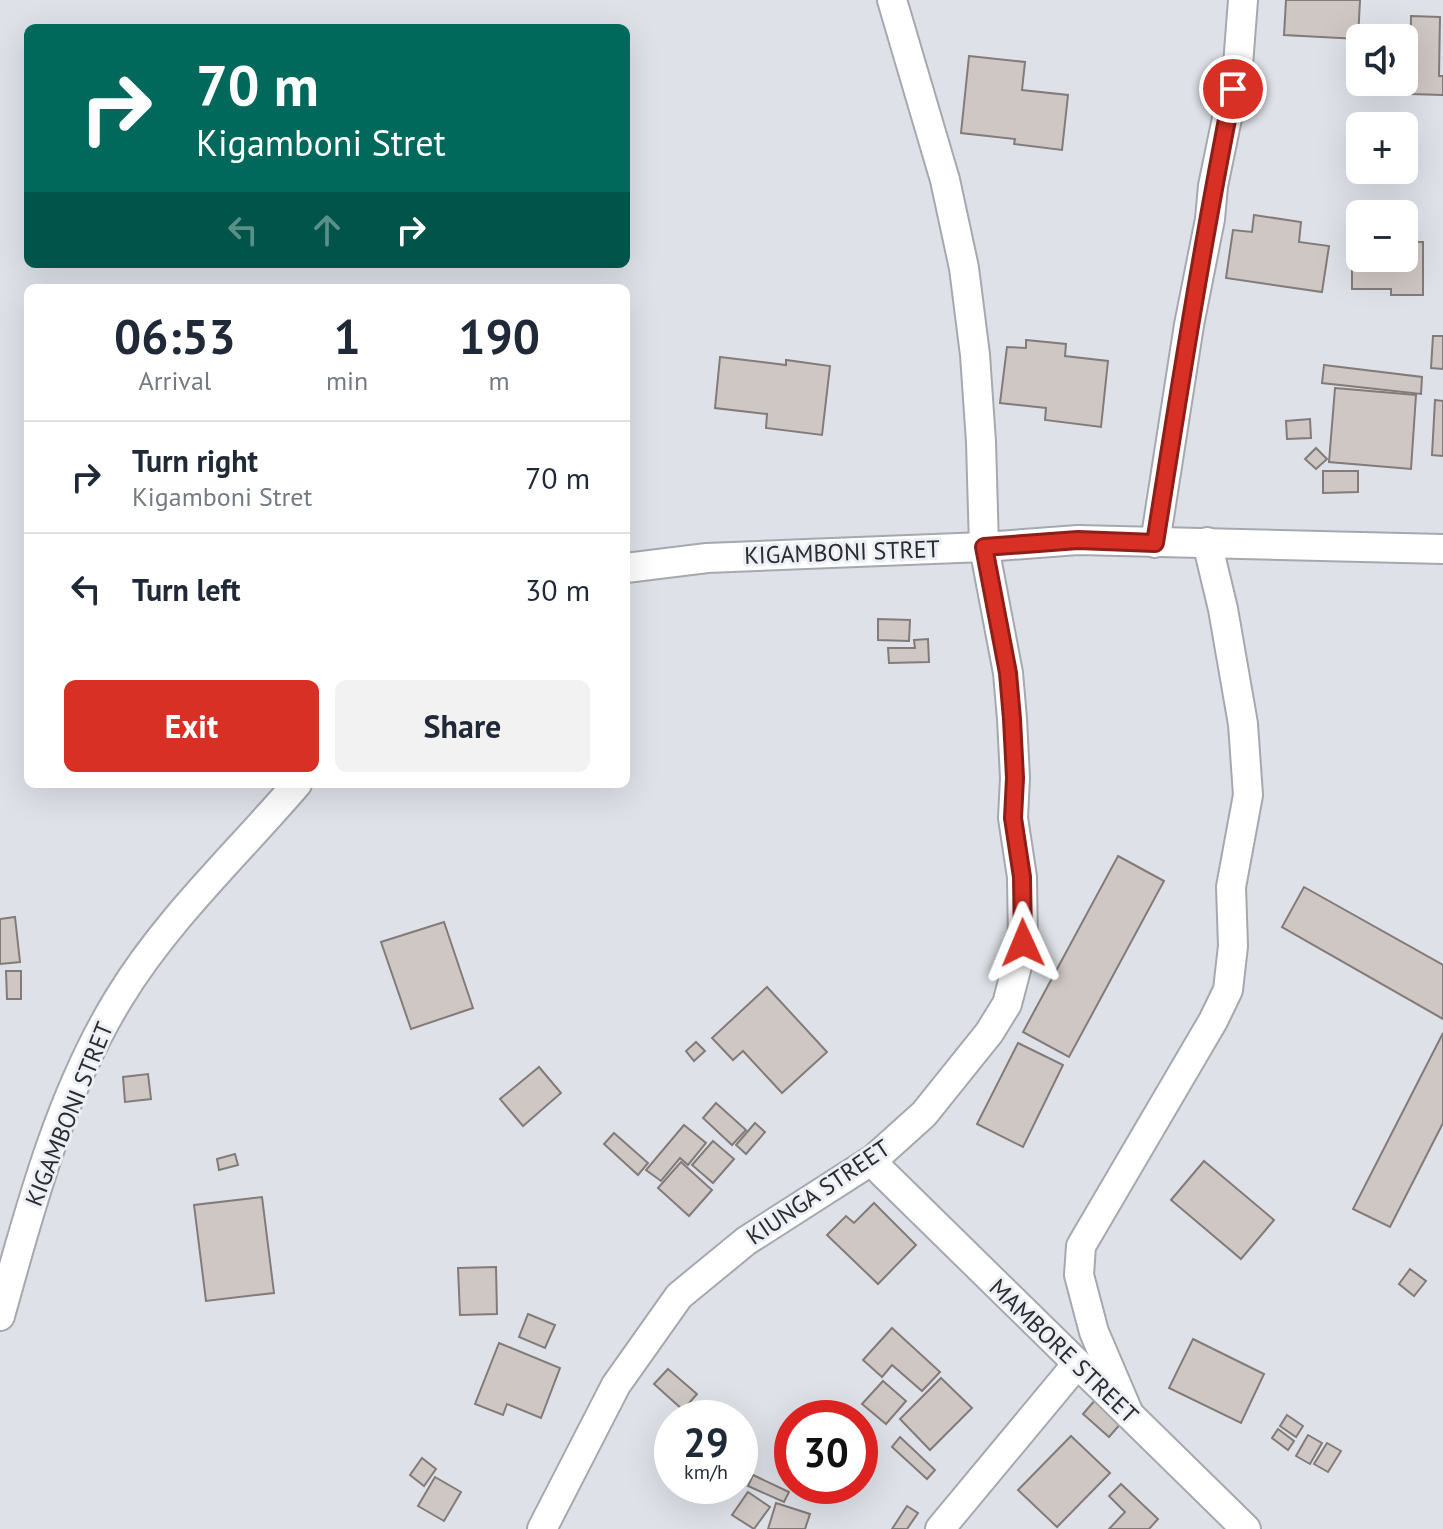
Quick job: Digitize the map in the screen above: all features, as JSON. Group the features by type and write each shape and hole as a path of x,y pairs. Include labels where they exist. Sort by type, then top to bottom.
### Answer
{"street":[{"name":"KIUNGA STREET","path":"542,1529 616,1385 679,1296 746,1241 874,1159 924,1114 989,1033 1007,1004 1023,943 1022,877 1013,818 1014,745 1008,673 984,547 975,355 964,268 945,180 892,0"},
{"path":"1155,543 1213,186 1238,65 1243,0"},
{"name":"KIGAMBONI STRET","path":"630,568 707,558 984,547 1078,540 1443,549"},
{"path":"1129,1414 1094,1332 1079,1275 1081,1246 1213,1021 1228,990 1233,946 1231,887 1248,795 1241,710 1207,542"},
{"name":"KIGAMBONI STRET","path":"0,1316 28,1215 92,1047 120,997 186,907 293,788"},
{"name":"MAMBORE STREET","path":"882,1172 1246,1529"},
{"path":"940,1529 1077,1364"}],"building":[{"path":"1286,0 1360,0 1359,24 1346,24 1346,38 1284,35"},
{"path":"1411,16 1440,17 1439,76 1443,76 1443,95 1418,94 1418,24 1411,24"},
{"path":"969,56 1025,62 1022,90 1068,95 1062,150 1014,144 1015,139 961,133"},
{"path":"1254,215 1301,222 1299,242 1329,246 1322,292 1226,278 1233,230 1252,232"},
{"path":"1418,242 1423,242 1423,295 1391,295 1391,289 1352,289 1352,272 1418,272"},
{"path":"1433,336 1443,336 1443,369 1431,368"},
{"path":"1026,340 1066,344 1065,356 1108,361 1101,427 1045,420 1046,408 1000,403 1007,347 1026,348"},
{"path":"720,357 786,365 786,360 830,366 822,435 766,428 767,414 715,408"},
{"path":"1324,365 1422,377 1421,394 1322,383"},
{"path":"1335,388 1416,395 1411,469 1329,462"},
{"path":"1435,400 1443,401 1443,456 1432,455"},
{"path":"1310,419 1311,438 1287,439 1286,421"},
{"path":"1316,448 1327,459 1316,469 1305,459"},
{"path":"1323,471 1358,471 1358,492 1323,493"},
{"path":"878,619 910,620 909,641 878,640"},
{"path":"928,639 929,662 889,663 888,648 915,648 914,640"},
{"path":"1118,856 1164,881 1069,1057 1023,1032"},
{"path":"1304,887 1443,965 1443,1019 1282,927"},
{"path":"15,917 20,962 0,964 0,919"},
{"path":"444,922 473,1008 411,1029 381,942"},
{"path":"6,971 21,971 21,999 7,999"},
{"path":"767,987 827,1052 782,1093 743,1051 733,1060 712,1038"},
{"path":"1443,1033 1443,1123 1390,1227 1353,1209"},
{"path":"696,1042 705,1051 694,1061 686,1051"},
{"path":"1018,1043 1063,1065 1023,1147 977,1124"},
{"path":"539,1067 561,1093 523,1126 500,1099"},
{"path":"148,1074 151,1099 125,1102 123,1077"},
{"path":"716,1103 746,1130 732,1145 703,1118"},
{"path":"755,1123 765,1132 746,1154 736,1145"},
{"path":"684,1125 706,1143 688,1165 680,1158 661,1181 646,1170"},
{"path":"614,1133 648,1163 638,1175 604,1144"},
{"path":"713,1141 734,1159 713,1183 692,1165"},
{"path":"235,1154 238,1165 219,1170 217,1159"},
{"path":"1204,1161 1274,1220 1241,1259 1171,1200"},
{"path":"681,1162 712,1190 689,1216 658,1188"},
{"path":"262,1197 274,1293 206,1301 194,1205"},
{"path":"874,1203 916,1245 878,1284 827,1235 846,1216 854,1223"},
{"path":"496,1267 497,1314 460,1315 458,1268"},
{"path":"1410,1269 1426,1281 1414,1296 1399,1284"},
{"path":"528,1314 555,1325 545,1348 519,1337"},
{"path":"892,1328 940,1372 922,1391 892,1365 882,1377 863,1360"},
{"path":"1193,1339 1264,1374 1241,1423 1169,1388"},
{"path":"499,1343 560,1368 541,1418 507,1404 503,1415 475,1404"},
{"path":"668,1369 697,1394 692,1400 672,1400 654,1384"},
{"path":"941,1378 972,1408 930,1450 900,1419"},
{"path":"883,1381 906,1401 886,1424 878,1417 878,1400 866,1400"},
{"path":"1096,1399 1122,1422 1109,1437 1083,1414"},
{"path":"1287,1415 1303,1426 1296,1437 1280,1426"},
{"path":"1278,1429 1294,1441 1288,1450 1272,1438"},
{"path":"1308,1435 1322,1443 1310,1464 1296,1456"},
{"path":"1071,1436 1110,1473 1057,1527 1018,1490"},
{"path":"900,1437 935,1470 927,1479 892,1447"},
{"path":"1327,1443 1341,1451 1328,1472 1314,1464"},
{"path":"422,1458 436,1469 424,1486 410,1475"},
{"path":"435,1477 461,1492 444,1521 418,1506"},
{"path":"758,1477 774,1485 774,1498 758,1490"},
{"path":"1121,1484 1158,1519 1149,1529 1109,1529 1125,1512 1109,1496"},
{"path":"758,1499 770,1507 754,1529 732,1515 740,1504 758,1504"},
{"path":"776,1504 810,1514 805,1529 768,1529"},
{"path":"907,1506 918,1513 907,1529 892,1529"}],"route":[{"path":"1023,943 1022,877 1013,818 1015,778 1008,673 984,547 1078,540 1155,543 1189,325 1233,89"}]}
